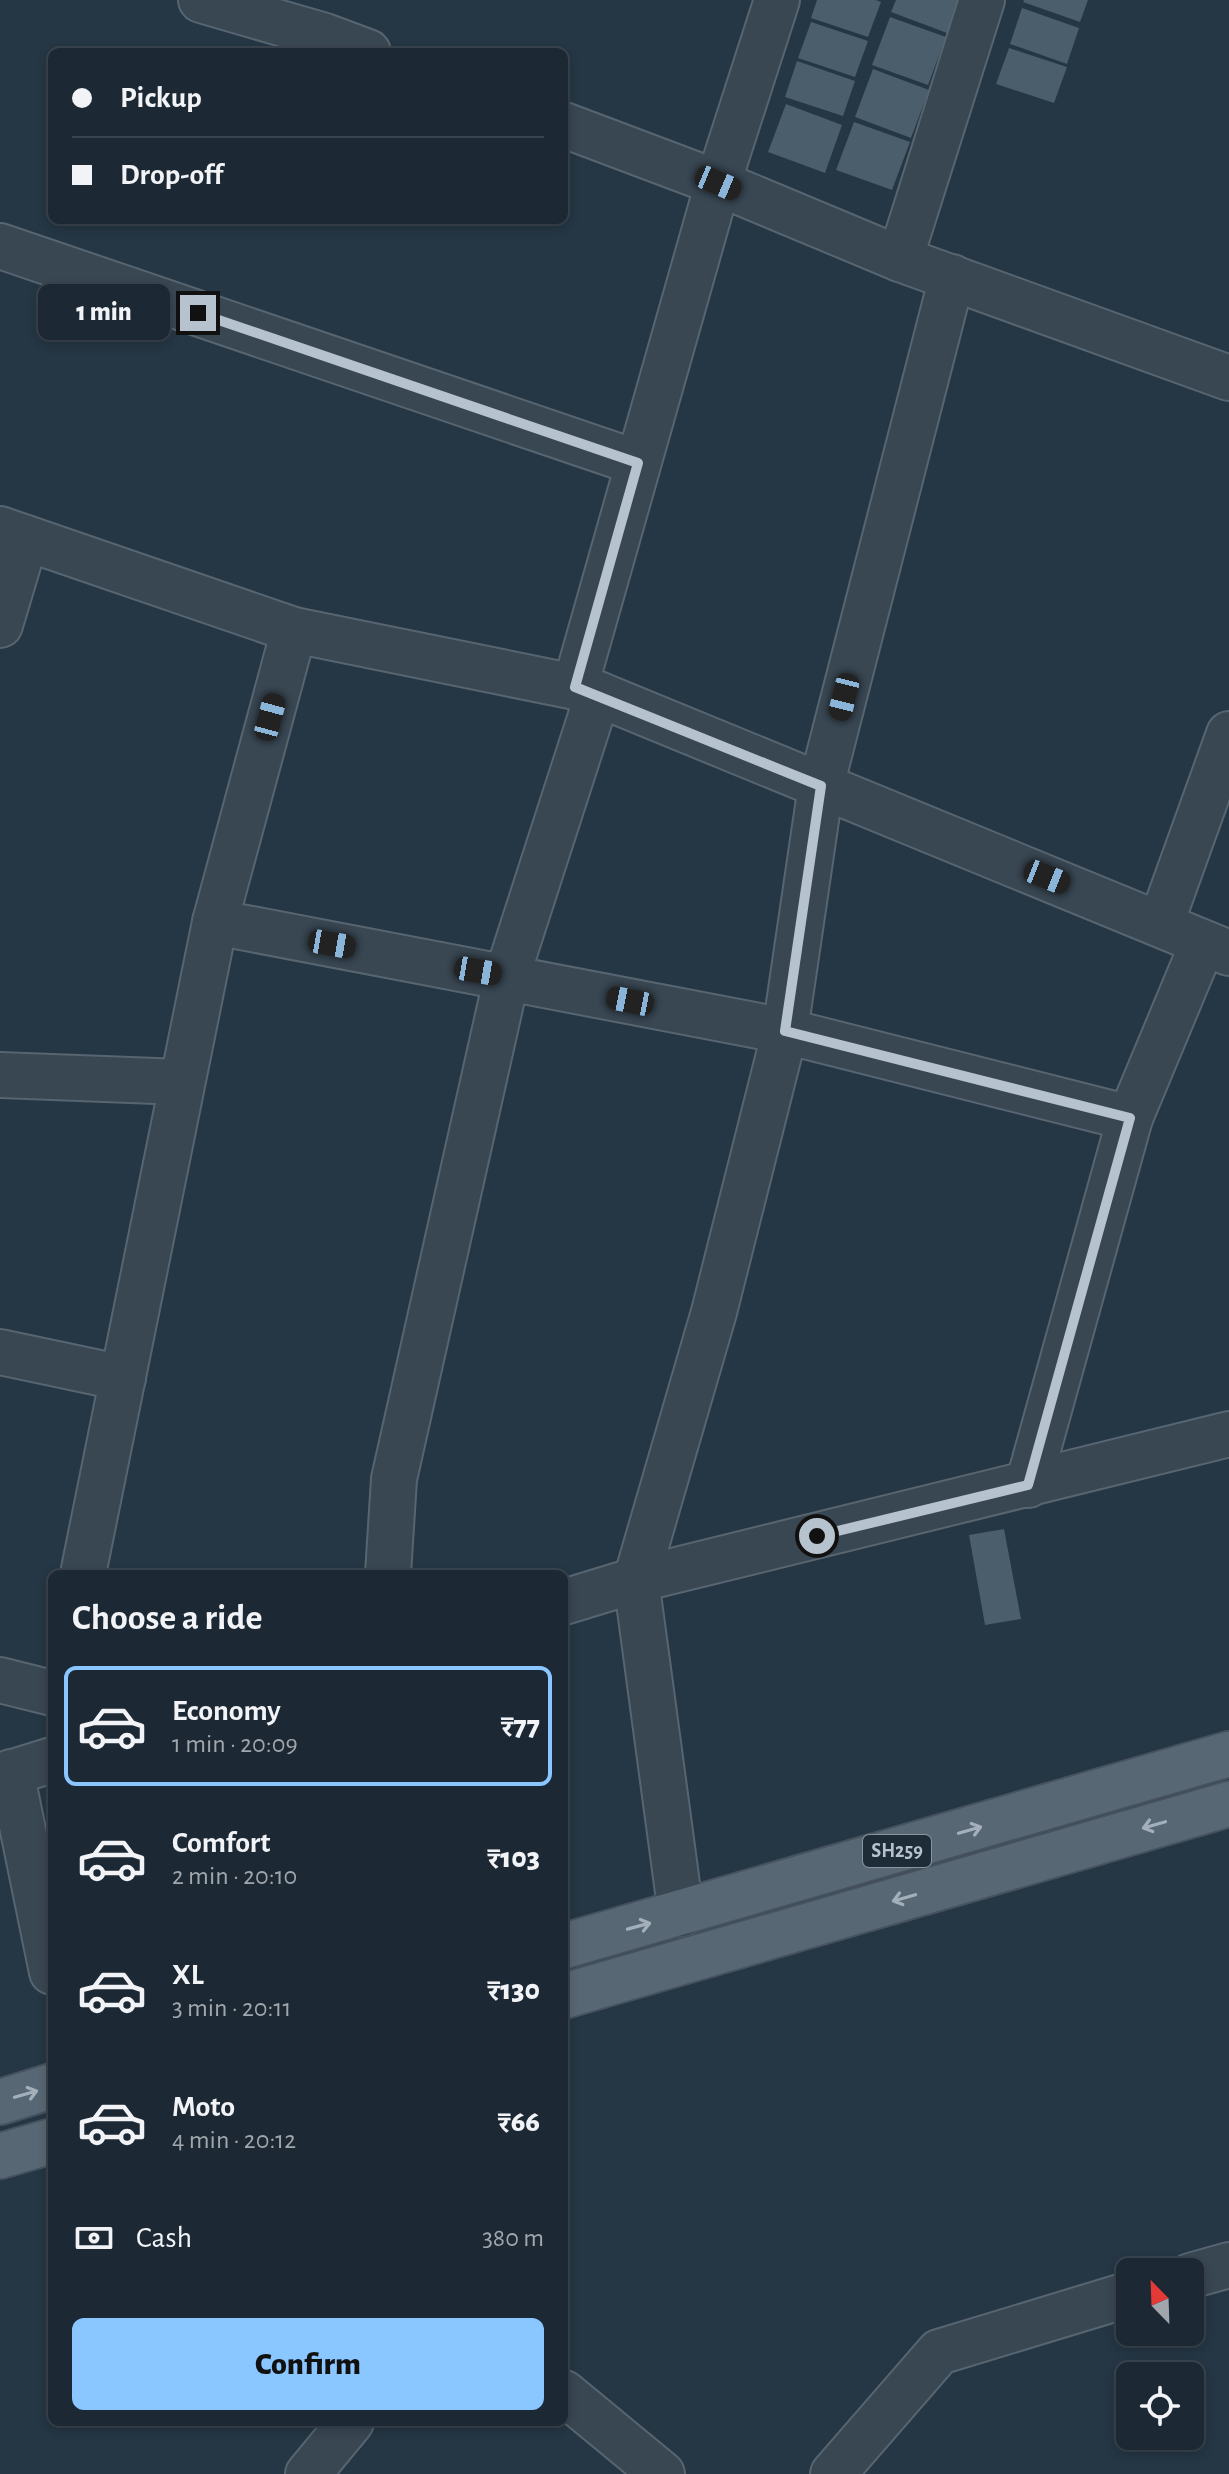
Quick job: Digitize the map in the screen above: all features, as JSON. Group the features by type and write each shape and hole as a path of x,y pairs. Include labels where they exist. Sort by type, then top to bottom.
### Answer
{"main road":[{"name":"SH259","path":"568,1945 1229,1754"},
{"name":"SH259","path":"568,1995 1229,1804"},
{"path":"0,2102 48,2087"},
{"path":"0,2156 48,2142"}],"street":[{"path":"201,0 357,48"},
{"path":"388,1570 394,1479 507,976 587,691 638,463 718,183 777,0"},
{"path":"900,259 982,0"},
{"path":"568,127 718,183 900,259 1229,378"},
{"path":"0,246 638,463"},
{"path":"681,1914 636,1580 714,1312 785,1031 821,786 952,277"},
{"path":"0,625 13,533 294,630 587,691 1216,948 1130,1118 1028,1485"},
{"path":"84,1570 215,922 294,630"},
{"path":"1161,923 1229,734"},
{"path":"215,922 785,1031 1130,1118"},
{"path":"0,1075 182,1082"},
{"path":"0,1352 123,1378"},
{"path":"568,1601 636,1580 1229,1434"},
{"path":"0,1680 48,1692"},
{"path":"48,1761 6,1774 48,1955"},
{"path":"1204,2272 1229,2265"},
{"path":"833,2474 939,2352 1116,2298"},
{"path":"568,2396 662,2474"},
{"path":"308,2474 348,2426"}],"building":[{"path":"817,0 881,2 868,37 811,18"},
{"path":"896,0 959,0 947,33 891,12"},
{"path":"1024,0 1088,0 1080,22"},
{"path":"1022,8 1079,28 1067,64 1010,44"},
{"path":"890,17 946,37 928,85 872,65"},
{"path":"811,22 868,41 855,77 798,58"},
{"path":"1009,48 1067,67 1054,103 996,84"},
{"path":"797,61 855,81 843,116 785,97"},
{"path":"873,69 929,90 911,138 855,117"},
{"path":"786,104 842,125 825,173 768,152"},
{"path":"854,122 910,142 892,190 836,170"},
{"path":"1004,1529 1021,1619 985,1625 969,1535"}],"route":[{"path":"198,313 638,463 575,687 821,786 785,1031 1130,1118 1028,1485 817,1536"}]}
